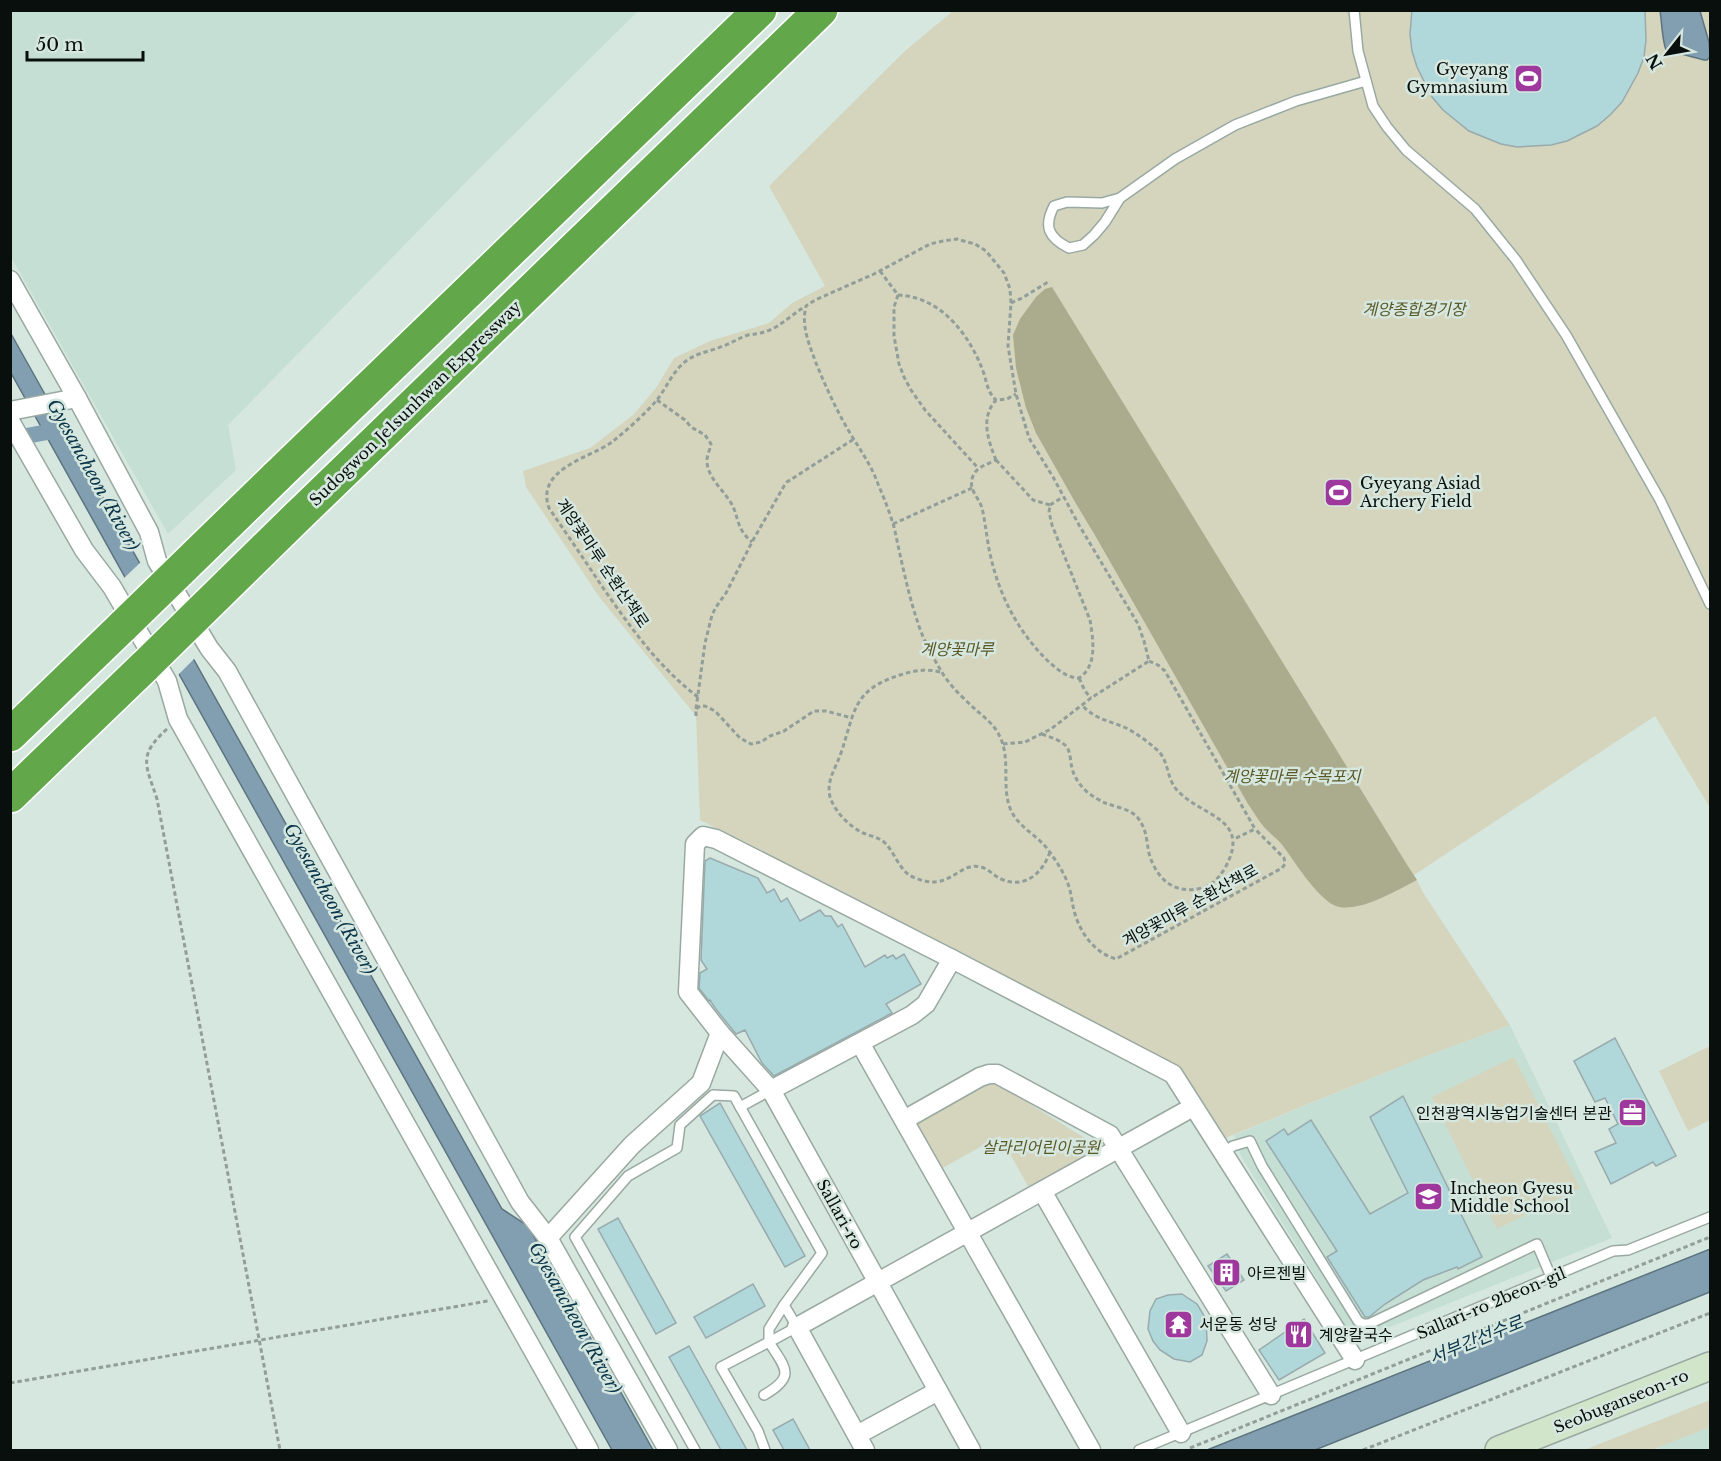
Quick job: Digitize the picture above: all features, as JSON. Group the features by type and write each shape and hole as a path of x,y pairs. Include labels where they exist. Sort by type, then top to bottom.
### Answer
{"highway":[{"path":"10,735 760,10"},
{"name":"Sudogwon Je1sunhwan Expressway","path":"10,805 22,785 821,10"}],"main road":[{"name":"Seobuganseon-ro","path":"1499,1450 1710,1366"}],"street":[{"path":"10,280 148,532 157,561 209,648 227,671 520,1202 548,1238 668,1450"},
{"path":"74,398 12,418 26,448 84,550 112,587 167,681 178,719 589,1450"},
{"name":"Sallari-ro","path":"952,959 716,839 703,836 695,844 688,992 720,1033 771,1090 971,1450"},
{"path":"771,1090 912,1015 926,1004 952,959 1173,1074 1355,1360"},
{"path":"548,1238 632,1145 701,1083 720,1033"},
{"path":"860,1043 1091,1450"},
{"path":"904,1120 980,1077 997,1074 1110,1135 1271,1395"},
{"path":"938,1390 861,1443 797,1327 1193,1107"},
{"path":"1042,1191 1183,1442"}],"lane":[{"path":"1354,10 1358,51 1373,106 1406,150 1475,209 1516,260 1566,335 1660,500 1710,604"},
{"path":"1120,198 1105,222 1083,245 1069,249 1057,242 1049,231 1048,218 1054,206 1067,202 1102,203 1120,198 1176,159 1235,126 1296,101 1366,81"},
{"path":"740,1107 771,1090"},
{"path":"695,1450 575,1237 628,1176 677,1148 680,1125 713,1095 734,1096 822,1253 783,1305 769,1329 769,1342 786,1369 785,1378 778,1387 764,1395"},
{"path":"1223,1153 1233,1146 1250,1141 1262,1166 1358,1321 1363,1324 1369,1324 1537,1244 1551,1277"},
{"name":"Sallari-ro 2beon-gil","path":"1139,1450 1183,1442 1271,1395 1613,1251 1628,1250 1710,1217"},
{"path":"765,1450 758,1431 721,1367 797,1327 783,1305"}],"path":[{"name":"계양꽃마루 순환산책로","path":"698,697 644,644 616,607 549,508 546,499 552,482 566,466 609,443 657,400 675,371 686,360 738,338 771,330 814,300 880,271 930,244 957,239 975,244 986,251 1004,273 1010,289 1008,345 1016,394 1029,438 1138,624 1149,661 1165,671 1255,829 1284,858 1285,864 1116,959 1091,944 1074,913 1069,887 1062,870 1044,844 1016,820 1009,807 1006,762 1003,744 998,733 941,672 917,621 893,524 878,483 867,459 829,393 808,341 803,318 806,306"},
{"path":"880,271 898,295 908,296 932,306 959,327 983,370 986,385 996,400"},
{"path":"1011,303 1048,282"},
{"path":"898,295 894,307 894,336 904,377 925,410 978,468"},
{"path":"1016,394 1007,399 996,400 991,406 988,413 987,435 996,460 1033,501 1050,505"},
{"path":"657,400 709,440 711,444 706,458 707,464 718,486 730,501 741,530 752,542"},
{"path":"696,716 705,643 712,615 752,542 787,482 854,439"},
{"path":"996,460 978,468 971,481 981,507 995,573 1010,612 1027,637 1059,670 1074,678 1079,678 1088,669 1093,636 1087,610 1066,562 1049,512 1050,505 1063,496"},
{"path":"893,524 972,488"},
{"path":"1003,744 1025,742 1051,729 1091,698 1149,661"},
{"path":"941,672 927,669 880,682 865,692 857,703 829,784 830,796 842,817 862,832 882,840 908,875 929,883 944,881 965,869 976,866 984,867 999,878 1008,881 1026,880 1039,872 1050,852"},
{"path":"1079,678 1091,698"},
{"path":"1082,705 1088,712 1128,729 1157,749 1164,759 1173,785 1180,793 1220,820 1230,830 1234,839 1255,829"},
{"path":"696,710 700,706 711,709 740,738 752,744 784,731 814,711 826,711 852,718"},
{"path":"178,719 153,741 147,754 146,766 157,799 280,1450"},
{"name":"계양꽃마루 순환산책로","path":"1042,734 1066,746 1075,776 1086,790 1104,802 1136,815 1144,826 1150,856 1156,869 1169,885 1190,890 1201,889 1212,884 1219,878 1227,863 1234,839"},
{"path":"1183,1442 1710,1237"},
{"path":"10,1383 504,1298"},
{"path":"1363,1450 1710,1313"}],"shaded area":[{"path":"10,11 638,11 472,176 228,425 236,470 168,534 11,257"},
{"name":"Incheon Gyesu Middle School","path":"1510,1025 1612,1238 1355,1341 1241,1156 1234,1135 1421,1058"},
{"path":"1710,1427 1710,1450 1661,1450 1659,1447"}],"green space":[{"path":"953,11 1710,11 1710,808 1655,716 1414,875 1424,894 1510,1025 1421,1058 1223,1139 1177,1067 700,820 696,716 600,598 526,487 523,471 590,448 633,415 656,388 674,358 710,341 769,323 792,303 825,286 769,186 906,50"},
{"name":"계양꽃마루 수목포지","path":"1052,287 1417,880 1379,899 1358,906 1339,907 1332,904 1308,881 1281,843 1266,830 1248,804 1036,433 1026,408 1016,368 1013,335 1020,319 1036,297 1045,289"},
{"path":"1710,1046 1710,1120 1688,1131 1659,1071"},
{"path":"1514,1057 1580,1188 1497,1229 1432,1097"},
{"name":"살라리어린이공원","path":"986,1081 996,1083 1101,1148 1029,1188 1000,1136 939,1170 912,1123"},
{"path":"1710,1400 1710,1427 1652,1450 1584,1450"}],"water":[{"path":"1660,11 1700,11 1709,42 1710,57 1704,60 1667,52"},
{"name":"Gyesancheon (River)","path":"10,332 502,1209 528,1226 653,1450 612,1450 11,373"},
{"path":"1710,1249 1710,1292 1315,1450 1207,1450"}],"pier":[{"path":"142,561 196,657 176,677 122,580"}],"building":[{"name":"Gyeyang Gymnasium","path":"1412,10 1645,10 1644,57 1622,102 1597,126 1567,141 1551,145 1517,147 1501,144 1469,131 1443,110 1432,97 1412,51 1410,34"},
{"path":"710,858 758,878 767,893 774,889 781,902 787,898 800,921 820,910 825,916 831,916 838,927 842,924 865,967 885,955 887,958 893,955 896,959 904,954 921,984 886,1004 892,1013 774,1076 762,1063 745,1030 736,1034 699,988 700,973 707,969 701,960 705,861"},
{"name":"인천광역시농업기술센터 본관","path":"1615,1038 1676,1156 1656,1166 1653,1162 1611,1184 1595,1152 1616,1143 1609,1129 1618,1124 1605,1098 1595,1102 1574,1061"},
{"path":"1403,1096 1482,1257 1458,1269 1457,1267 1423,1280 1369,1317 1365,1317 1327,1257 1337,1251 1266,1141 1284,1129 1288,1135 1311,1120 1370,1214 1408,1193 1370,1117"},
{"path":"720,1103 805,1256 785,1267 700,1116"},
{"path":"618,1218 676,1323 656,1334 598,1229"},
{"name":"아르젠빌","path":"1227,1254 1244,1280 1226,1291 1208,1266"},
{"path":"753,1284 765,1306 706,1338 694,1317"},
{"name":"서운동 성당","path":"1182,1294 1197,1304 1206,1319 1207,1341 1202,1355 1190,1362 1174,1359 1160,1350 1148,1329 1150,1311 1156,1299"},
{"name":"계양칼국수","path":"1304,1319 1325,1353 1279,1380 1259,1350"},
{"path":"689,1346 747,1450 721,1450 669,1357"},
{"path":"793,1419 810,1450 784,1450 773,1430"}],"waterway":[{"name":"Gyesancheon (River)","path":"10,439 53,431"}],"place":[{"name":"Gyeyang Gymnasium","path":"1529,78"},
{"name":"Gyeyang Asiad Archery Field","path":"1339,492"},
{"name":"인천광역시농업기술센터 본관","path":"1633,1113"},
{"name":"Incheon Gyesu Middle School","path":"1429,1197"},
{"name":"아르젠빌","path":"1226,1273"},
{"name":"서운동 성당","path":"1178,1324"},
{"name":"계양칼국수","path":"1298,1335"}],"park label":[{"name":"계양종합경기장","path":"1414,309"},
{"name":"계양꽃마루","path":"957,649"}],"water label":[{"name":"서부간선수로","path":"1476,1340"}]}
